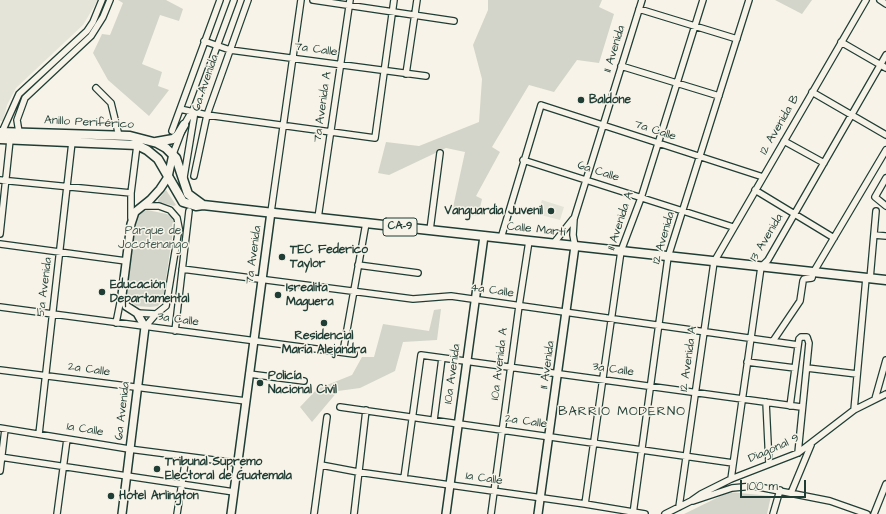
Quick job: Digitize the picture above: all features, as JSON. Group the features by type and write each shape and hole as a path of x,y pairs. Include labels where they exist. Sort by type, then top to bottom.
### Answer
{"highway":[{"path":"154,142 172,140 177,129"},
{"name":"Anillo Periférico","path":"1,134 19,132 135,137 154,142 166,148 173,154"},
{"name":"Anillo Periférico","path":"1,134 10,140 137,146 155,156 170,180"},
{"path":"173,154 178,163 188,194 203,205"},
{"path":"170,180 179,186 182,178"},
{"name":"Calle Martí","path":"170,180 185,203 196,206 203,205 271,212 868,279"},
{"name":"CA-9","path":"868,279 886,280"}],"main road":[{"path":"170,180 173,154"},
{"path":"146,327 137,313 126,306 122,293 132,219 135,212 157,194 176,174 182,178"},
{"name":"7a Avenida","path":"231,514 271,212"},
{"name":"10a Avenida","path":"446,514 474,300 484,236"},
{"name":"11 Avenida","path":"538,514 575,246"},
{"name":"6a Avenida","path":"122,514 129,449 146,327"}],"street":[{"path":"1,134 19,94 87,31 93,22 102,0"},
{"path":"19,132 17,120 25,98 91,36 103,17 110,0"},
{"name":"6a Avenida","path":"177,129 180,109 220,0"},
{"path":"173,154 177,129 192,112 195,106 234,0"},
{"name":"6a Avenida","path":"194,176 207,115 248,0"},
{"name":"7a Avenida","path":"271,212 301,0"},
{"path":"313,0 350,3 392,12 454,21"},
{"path":"180,109 207,115 283,124 375,138 394,0"},
{"path":"406,74 417,0"},
{"name":"11 Avenida","path":"575,246 573,237 574,218 585,178 642,0"},
{"name":"11 Avenida A","path":"585,504 621,251 641,198 703,0"},
{"name":"12 Avenida","path":"634,513 668,256 750,0"},
{"name":"12 Avenida B","path":"714,262 866,0"},
{"path":"880,0 886,4"},
{"name":"7a Avenida A","path":"318,218 350,3"},
{"path":"639,9 737,40"},
{"path":"87,31 91,36"},
{"name":"7a Calle","path":"204,41 230,50 426,76"},
{"path":"842,42 886,68"},
{"name":"13 Avenida","path":"731,479 761,267 768,260 886,55"},
{"path":"622,66 719,96"},
{"path":"96,88 111,102 119,136"},
{"path":"812,92 886,135"},
{"name":"7a Calle","path":"523,160 541,105 763,177"},
{"path":"182,178 192,112"},
{"path":"0,234 7,181 10,140"},
{"path":"784,141 824,163"},
{"name":"5a Avenida","path":"39,434 61,252 72,142"},
{"path":"132,219 132,193 137,146"},
{"path":"773,341 800,301 804,279 812,278 813,273 886,150"},
{"path":"430,230 440,153"},
{"path":"501,238 523,160"},
{"name":"6a Calle","path":"523,160 585,178 641,198 733,227"},
{"path":"886,178 875,197 886,206"},
{"path":"0,180 132,193"},
{"path":"755,190 834,238"},
{"path":"143,206 159,206 170,210 176,216 179,228 186,238"},
{"path":"175,331 189,211"},
{"path":"854,410 876,211"},
{"name":"11 Avenida","path":"553,244 574,218"},
{"path":"343,352 366,223"},
{"path":"146,327 156,314 165,308 168,302 179,228"},
{"path":"874,235 886,236"},
{"name":"10a Avenida A","path":"491,514 510,367 529,241"},
{"path":"0,244 126,261"},
{"name":"12 Avenida A","path":"679,507 714,262"},
{"path":"358,265 418,273"},
{"name":"4a Calle","path":"182,269 413,299 444,296 798,345"},
{"path":"116,323 122,293"},
{"name":"3a Calle","path":"0,308 354,354"},
{"path":"137,313 156,314"},
{"path":"790,406 799,338 807,337 809,339 807,368 801,407 798,453"},
{"name":"3a Calle","path":"412,417 421,355 801,407"},
{"path":"434,420 442,358"},
{"path":"875,399 886,360"},
{"path":"748,362 795,368"},
{"path":"807,368 857,374"},
{"name":"2a Calle","path":"0,370 246,401"},
{"path":"249,374 304,381"},
{"name":"Diagonal 9","path":"665,514 731,479 798,453 812,444 854,410 886,394"},
{"path":"766,402 768,464"},
{"name":"2a Calle","path":"340,407 733,463"},
{"path":"354,514 366,410"},
{"path":"314,514 327,417"},
{"path":"404,478 412,417"},
{"path":"0,471 2,428"},
{"name":"1a Calle","path":"2,428 129,449 238,463"},
{"path":"57,514 67,439"},
{"path":"791,493 812,444"},
{"path":"1,457 126,477 234,492"},
{"path":"177,514 186,457"},
{"name":"1a Calle","path":"321,465 358,472 585,504 644,514"},
{"path":"874,514 886,484"},
{"path":"691,501 743,486 780,490 830,501 866,514"},
{"path":"773,514 780,490"}],"shaded area":[{"path":"0,0 98,0 83,25 16,88 7,105 3,121 0,121"},
{"name":"Vanguardia Juvenil","path":"542,200 564,207 560,220 537,214"}],"green space":[{"path":"118,0 166,0 183,9 179,21 160,15 142,64 162,72 158,86 169,90 149,116 108,80 93,53 102,34 110,35 123,3"},
{"path":"488,0 602,0 599,7 614,14 599,63 577,60 554,92 529,85 492,147 500,152 476,196 482,199 478,216 452,212 465,152 446,148 389,175 378,173 386,142 419,146 479,122 482,79 473,45 488,10"},
{"path":"775,0 812,0 802,14"},
{"path":"166,190 176,205 174,206 158,202"},
{"name":"Parque de Jocotenango","path":"147,210 167,214 172,218 174,224 163,299 158,306 150,307 136,306 130,300 127,293 136,220 140,213"},
{"path":"441,309 437,340 403,342 395,371 360,388 338,391 312,422 300,407 317,389 352,375 362,357 374,357 383,324 429,331 434,310"},
{"path":"729,492 771,496 767,514 684,514"}],"place":[{"name":"Baldone","path":"581,100"},
{"name":"Vanguardia Juvenil","path":"551,211"},
{"name":"TEC Federico Taylor","path":"282,257"},
{"name":"Educación Departamental","path":"102,292"},
{"name":"Isrealita Maguera","path":"278,295"},
{"name":"Residencial María Alejandra","path":"324,323"},
{"name":"Policía Nacional Civil","path":"260,383"},
{"name":"Tribunal Supremo Electoral de Guatemala","path":"157,469"},
{"name":"Hotel Arlington","path":"111,496"}],"district":[{"name":"BARRIO MODERNO","path":"622,412"}]}
